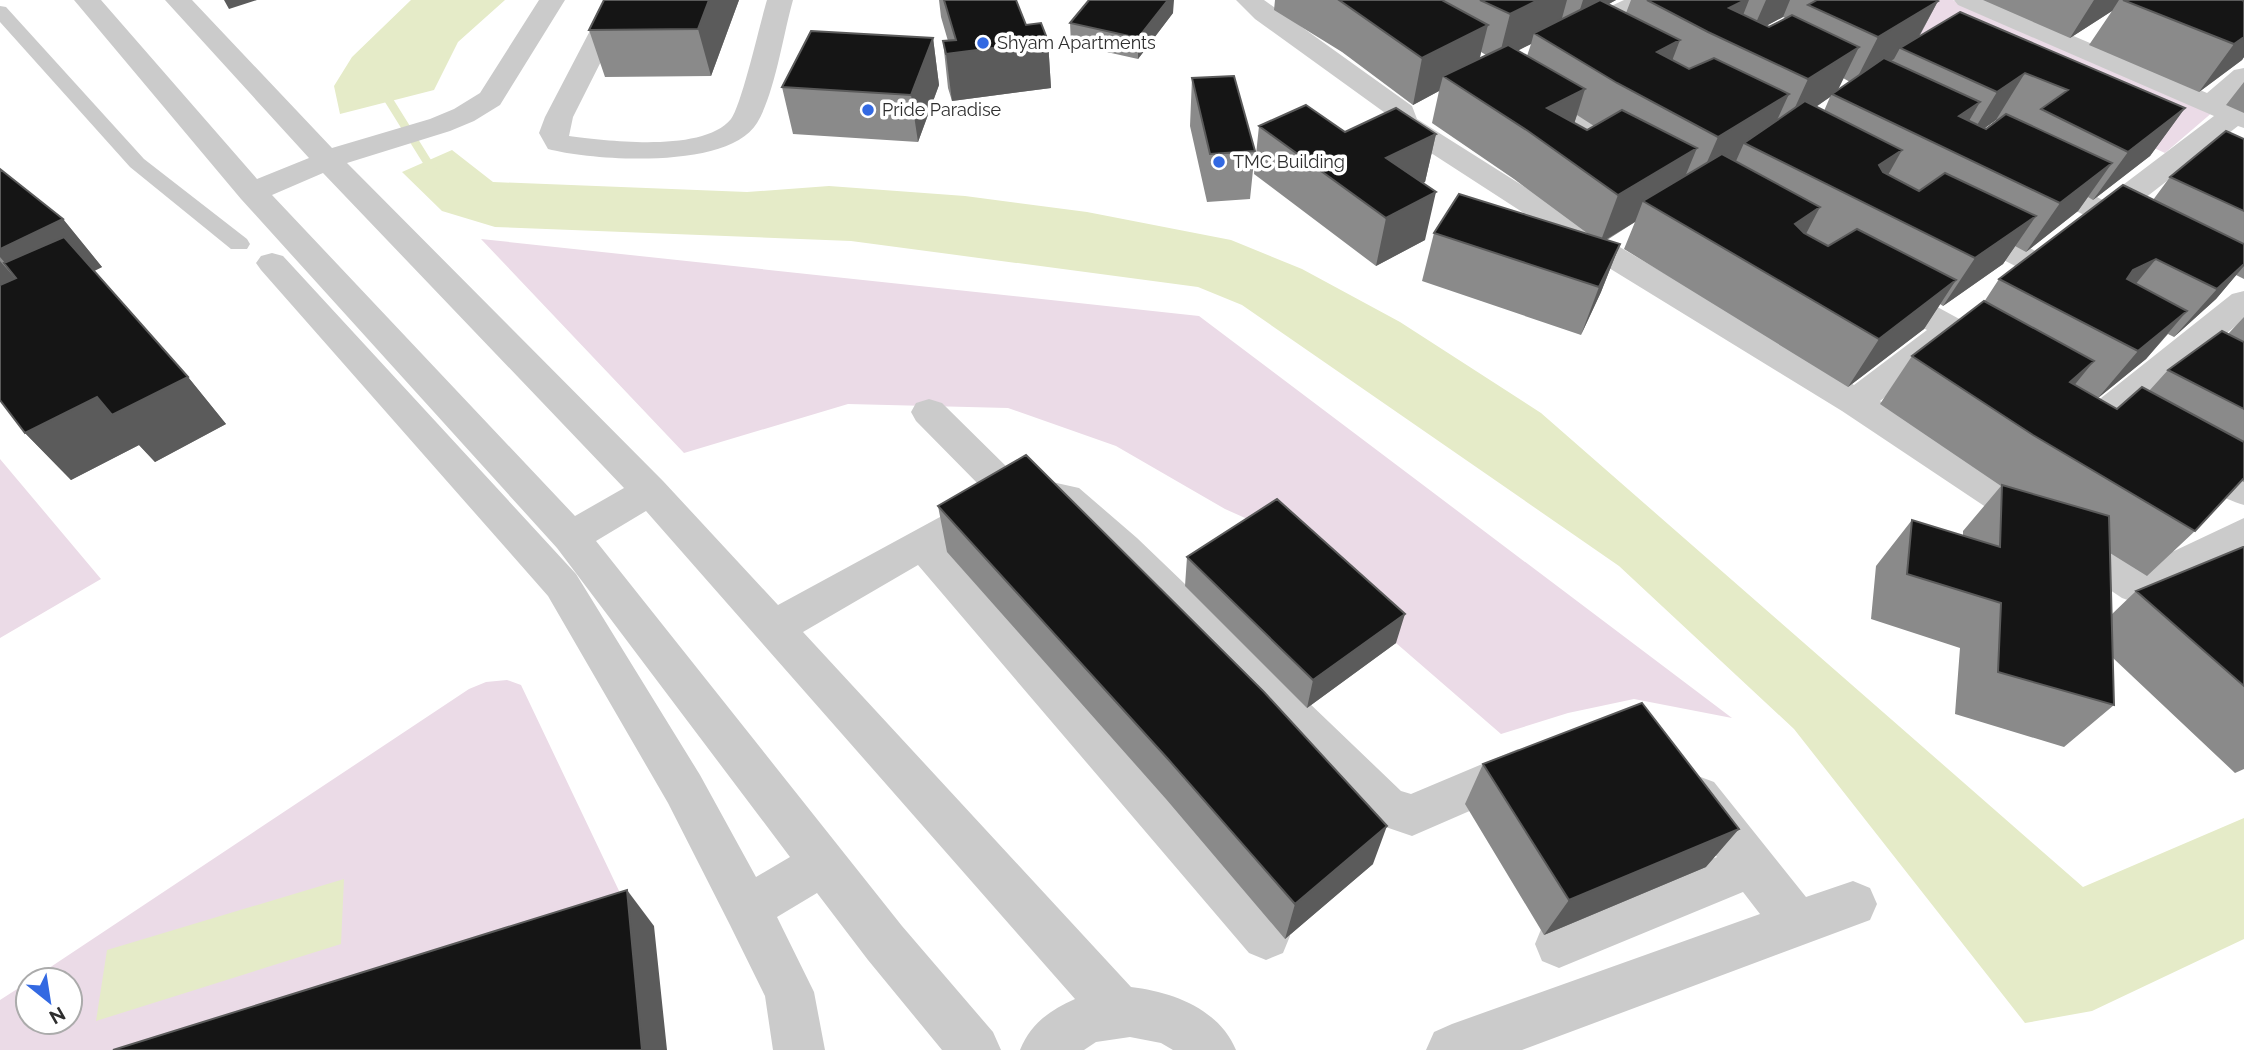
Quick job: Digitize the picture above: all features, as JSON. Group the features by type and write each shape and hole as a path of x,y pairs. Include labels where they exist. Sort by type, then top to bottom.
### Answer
{"street":[{"path":"87,0 252,192 562,585 684,789 747,909 789,992 799,1050"},
{"path":"178,0 337,157 650,491 1119,1011"},
{"path":"252,192 337,157 440,125 464,115 490,99 552,0"},
{"path":"619,0 559,117 553,133 558,143 595,148 692,148 722,138 744,121 779,0"},
{"path":"1546,48 1571,23 1644,0"},
{"path":"1967,0 2230,112"},
{"path":"1261,2 1264,14 1402,112 1416,117 1618,246 2136,587 2244,533"},
{"path":"1571,23 1618,47"},
{"path":"2077,47 2101,32"},
{"path":"1936,212 2042,258 2107,222 2230,112 2244,76"},
{"path":"1508,79 1608,140 1654,164"},
{"path":"1577,157 1608,140"},
{"path":"2020,171 2107,222"},
{"path":"255,253 402,381 571,537 885,943 975,1050"},
{"path":"1861,280 1962,320 2022,368"},
{"path":"2064,440 2104,415 2185,350 2236,292"},
{"path":"1855,402 1962,320"},
{"path":"2152,333 2221,368"},
{"path":"929,412 1011,494"},
{"path":"2162,447 2244,491"},
{"path":"571,537 650,491"},
{"path":"774,628 1011,494 1036,493 1066,498 1123,549 1387,807 1412,815 1547,757"},
{"path":"923,544 1266,936"},
{"path":"1671,763 1798,925"},
{"path":"747,909 823,863"},
{"path":"1559,944 1753,865"},
{"path":"1452,1050 1853,904"},
{"path":"1046,1050 1056,1038 1086,1019 1119,1011 1154,1014 1187,1029 1210,1050"}],"lane":[{"path":"0,11 137,163 255,253"}],"shaded area":[{"path":"411,0 505,0 458,42 434,90 340,114 334,86 352,57"},
{"path":"1832,0 1953,0 2214,111 2165,153"},
{"path":"452,150 493,182 747,192 829,186 965,196 1087,212 1231,240 1302,269 1400,322 1541,413 2083,887 2244,818 2244,939 2092,1011 2025,1023 1794,729 1619,566 1242,305 1198,287 851,241 495,227 442,211 402,172"},
{"path":"481,239 1199,316 1732,718 1634,699 1568,713 1501,734 1272,530 1225,509 1116,446 1008,408 848,404 684,453"},
{"path":"0,459 101,579 0,638"},
{"path":"507,680 521,685 631,916 177,1050 0,1050 0,1000 14,991 14,1036 84,1036 84,966 52,966 469,689 486,682"},
{"path":"344,879 341,944 96,1021 107,950"}],"building":[{"path":"604,0 709,0 698,29 589,30"},
{"path":"944,0 1016,0 1026,25 1041,23 1048,41 946,54 943,41 956,40"},
{"path":"1089,0 1168,0 1138,38 1070,23"},
{"path":"1339,0 1442,0 1488,25 1422,58"},
{"path":"1480,0 1538,0 1510,14"},
{"path":"1600,0 1680,40 1657,52 1689,69 1714,58 1789,94 1718,137 1617,83 1534,33"},
{"path":"1647,0 1745,0 1729,8 1769,27 1792,15 1859,47 1808,79"},
{"path":"1817,0 1938,1 1878,37 1808,5"},
{"path":"2123,0 2242,0 2244,37 2234,44"},
{"path":"1960,12 2185,108 2128,152 2041,109 2068,90 2025,73 1997,92 1900,48"},
{"path":"811,31 933,38 911,95 782,87"},
{"path":"1508,45 1585,89 1547,108 1587,130 1622,110 1697,148 1618,195 1528,131 1443,76"},
{"path":"1884,58 1980,102 1959,116 1986,129 2006,114 2112,163 2060,203 1832,94"},
{"path":"1234,76 1255,151 1210,154 1192,78"},
{"path":"1805,101 1902,150 1879,165 1883,172 1919,191 1945,173 2036,216 1975,258 1744,143"},
{"path":"1306,105 1345,132 1396,108 1436,134 1386,158 1436,192 1386,218 1259,126"},
{"path":"2226,131 2244,139 2244,211 2170,177"},
{"path":"1722,154 1820,207 1795,224 1804,233 1828,246 1857,229 1956,280 1879,339 1643,201"},
{"path":"0,169 63,219 0,249"},
{"path":"2123,185 2244,244 2244,264 2217,289 2156,259 2133,270 2127,279 2187,311 2138,351 1999,279"},
{"path":"1459,194 1620,244 1599,287 1434,233"},
{"path":"64,237 188,377 112,415 97,397 25,433 0,400 0,285 16,278 4,263"},
{"path":"1984,301 2094,361 2070,382 2117,409 2142,387 2244,442 2244,478 2195,531 2033,435 1912,356"},
{"path":"2222,331 2244,342 2244,409 2168,370"},
{"path":"1026,455 1264,692 1387,826 1295,904 1168,759 938,506"},
{"path":"2002,485 2109,516 2114,705 1998,672 2001,603 1907,574 1912,520 2000,547"},
{"path":"1277,499 1405,614 1313,680 1187,557"},
{"path":"2244,547 2244,686 2136,591"},
{"path":"1642,703 1739,829 1569,900 1483,764"},
{"path":"627,890 642,1050 113,1050"}],"waterway":[{"path":"380,86 436,176"}],"place":[{"name":"Shyam Apartments","path":"983,43"},
{"name":"Pride Paradise","path":"868,110"},
{"name":"TMC Building","path":"1219,162"}]}
